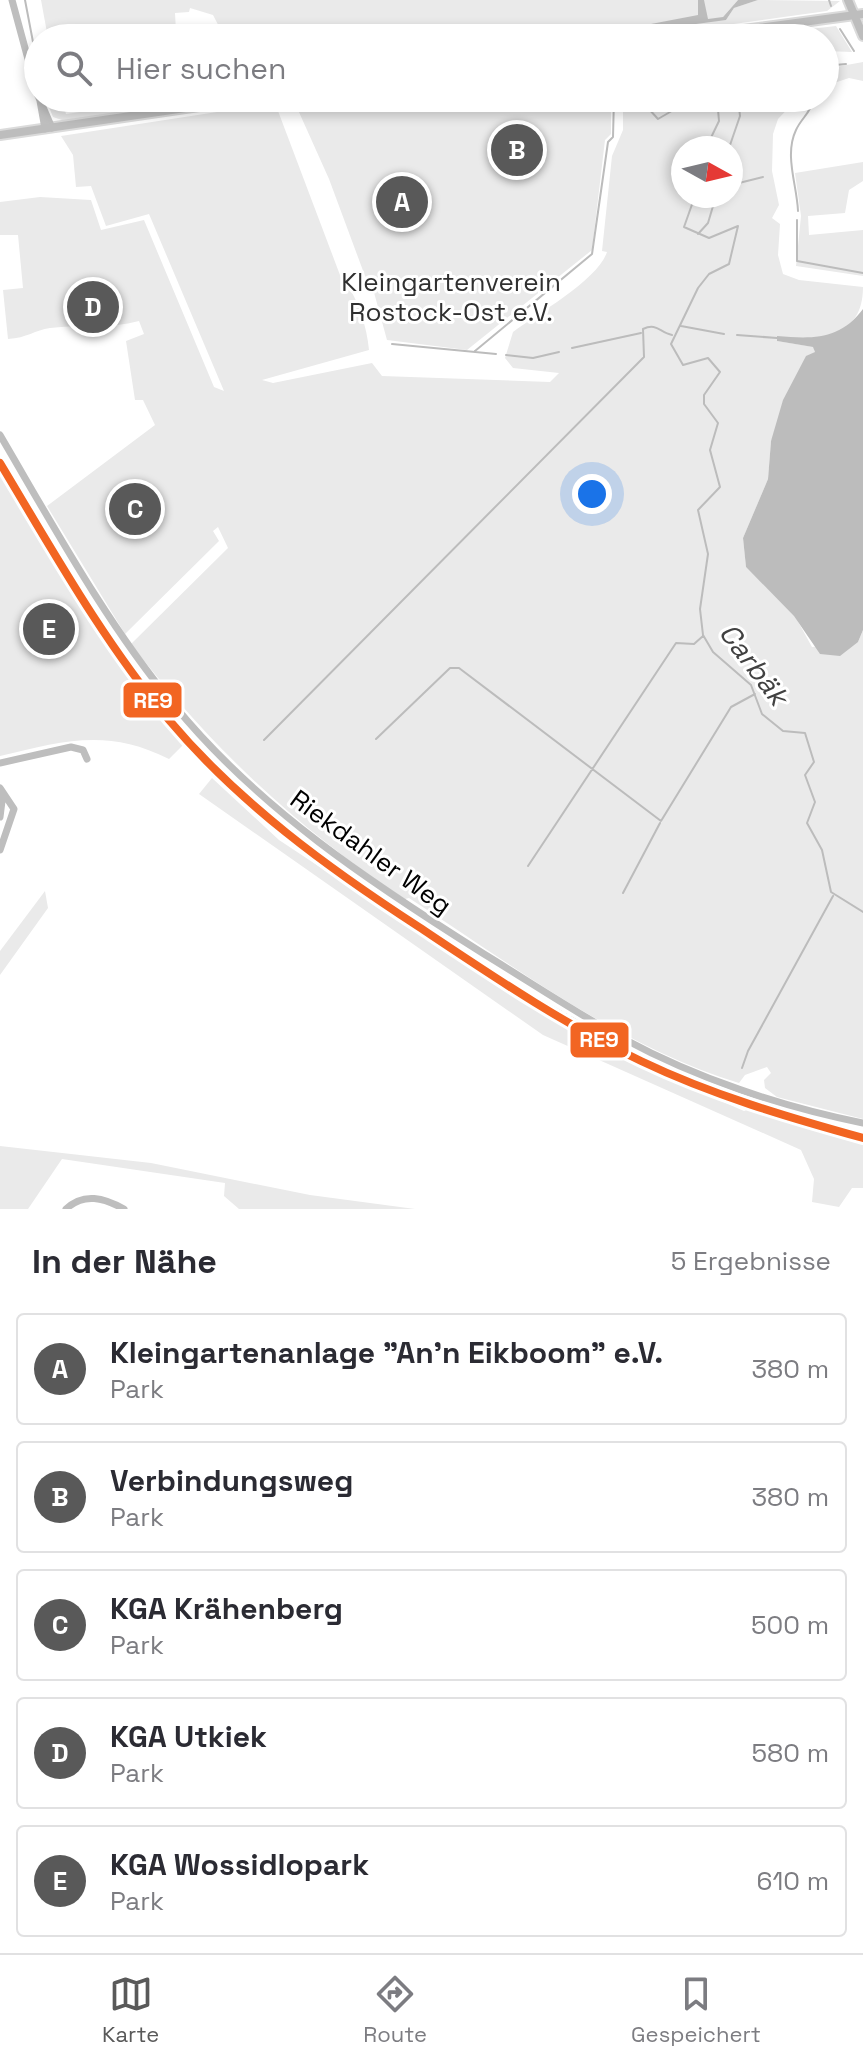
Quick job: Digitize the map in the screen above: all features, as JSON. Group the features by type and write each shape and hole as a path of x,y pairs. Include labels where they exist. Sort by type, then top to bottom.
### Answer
{"main road":[{"path":"848,0 858,14 863,36"},
{"path":"785,24 858,14"},
{"path":"0,135 157,112"}],"street":[{"path":"12,0 24,48"},
{"path":"45,112 48,128"},
{"name":"Riekdahler Weg","path":"0,435 140,663 212,747 289,820 388,894 621,1037 709,1076 807,1110 863,1123"},
{"path":"0,763 71,747 83,750 87,759"},
{"path":"0,817 2,790"},
{"path":"0,850 14,809 2,790"},
{"path":"66,1209 81,1199 92,1198 124,1209"}],"green space":[{"path":"41,0 738,0 723,17 726,20 734,8 758,0 840,1 827,11 734,24 218,24 213,15 190,8 189,12 175,13 176,24 45,24"},
{"path":"839,31 852,52 839,52"},
{"path":"863,62 863,81 849,78 839,81 839,66"},
{"path":"51,112 131,112 65,121 53,117"},
{"path":"217,112 278,112 343,283 347,283 359,307 369,350 262,380 273,383 372,363 382,376 550,382 559,373 513,368 505,358 513,332 580,285 601,263 607,252 602,251 612,156 623,130 623,112 785,112 778,119 773,134 772,171 779,205 772,218 780,224 778,255 783,274 799,280 863,287 861,304 855,317 836,333 777,341 814,347 815,352 771,441 768,479 743,538 746,567 795,616 812,647 858,642 863,630 863,1119 777,1097 765,1088 764,1080 771,1073 767,1067 745,1075 739,1083 651,1048 568,1002 365,872 291,814 223,751 131,644 228,548 218,527 213,531 219,541 125,634 47,506 155,425 143,400 135,400 126,341 144,334 139,321 50,328 8,339 3,290 23,288 18,235 0,235 0,202 40,197 91,200 101,230 144,220 214,387 224,391 149,214 106,226 91,186 76,187 73,155 61,136"},
{"name":"Kleingartenverein Rostock-Ost e.V.","path":"299,112 611,112 611,134 605,140 592,250 467,350 387,340 372,285 365,276 329,179"},
{"path":"863,162 863,181 849,190 845,213 808,216 809,235 863,230 863,276 796,266 801,216 795,173"},
{"path":"0,475 68,585 183,745 169,759 147,749 105,740 65,742 0,756"},
{"path":"212,778 279,840 515,996 616,1055 744,1111 752,1108 863,1145 863,1188 852,1188 839,1207 812,1202 814,1179 801,1150 543,1035 199,794"},
{"path":"45,891 48,908 0,975 0,951"},
{"path":"0,1146 151,1163 310,1195 415,1209 239,1209 224,1196 225,1183 62,1159 28,1209 0,1209"}],"shaded area":[{"path":"698,0 704,0 708,19 723,17 738,0 758,0 734,8 726,20 651,24 698,15"},
{"path":"863,309 863,630 858,642 840,656 820,654 794,616 746,567 743,538 768,479 771,441 783,400 806,356 815,352 813,347 777,341 777,336 814,337 835,332 845,327"}],"waterway":[{"path":"25,0 30,24"},
{"path":"829,0 831,6"},
{"path":"840,29 854,51"},
{"path":"839,65 846,64"},
{"path":"475,351 592,254 608,142 613,137 614,112"},
{"path":"652,112 658,119 670,112"},
{"name":"Carbäk","path":"712,136 719,121 718,112"},
{"path":"733,136 740,112"},
{"path":"798,211 791,150 796,130 808,112"},
{"path":"743,182 763,177"},
{"name":"Carbäk","path":"691,208 684,227 709,238 738,226 729,264 709,274 698,288 671,344 683,365 708,358 720,372 704,395 704,404 718,423 710,450 720,487 698,510 708,554 700,609 703,635 713,652 751,685 762,714 783,731 805,733 814,762 805,775 815,802 807,823 822,850 831,892 863,912"},
{"path":"698,234 708,223 712,208"},
{"path":"797,220 797,261 863,273"},
{"path":"681,326 724,334"},
{"path":"264,740 644,357 643,329 655,327 672,335"},
{"path":"572,348 641,333"},
{"path":"737,335 777,338"},
{"path":"392,344 496,354"},
{"path":"506,355 533,358 559,352"},
{"path":"528,866 676,643 694,644 703,636"},
{"path":"376,739 450,668 459,668 661,821 731,707 755,694"},
{"path":"623,893 660,823"},
{"path":"742,1068 748,1051 833,896"}],"railway":[{"path":"456,952 641,1057 747,1100 863,1133"}],"transit line":[{"name":"RE9","path":"0,463 80,595 145,690 196,750 286,832 351,881 473,963 612,1047 722,1095 863,1138"}],"place":[{"name":"Verbindungsweg","path":"517,150"},
{"name":"Kleingartenanlage \"An'n Eikboom\" e.V.","path":"402,202"},
{"name":"KGA Utkiek","path":"93,307"},
{"name":"KGA Krähenberg","path":"135,509"},
{"name":"KGA Wossidlopark","path":"49,629"}]}
